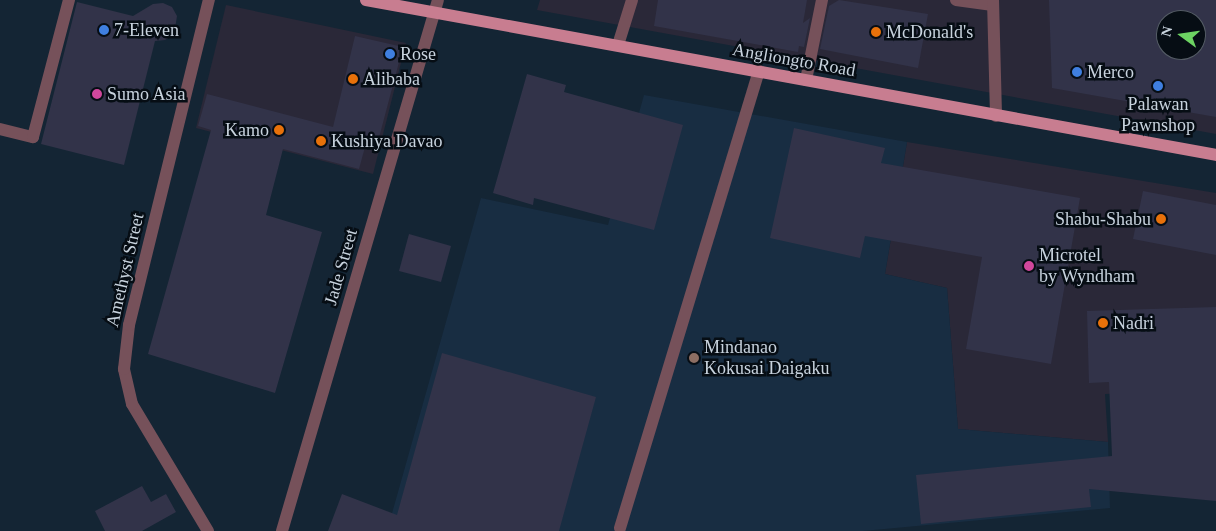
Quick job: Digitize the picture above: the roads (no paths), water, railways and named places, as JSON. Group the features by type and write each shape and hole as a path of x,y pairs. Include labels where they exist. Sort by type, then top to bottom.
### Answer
{"main road":[{"name":"Angliongto Road","path":"366,0 1216,155"}],"street":[{"path":"0,129 33,137 69,0"},
{"name":"Amethyst Street","path":"208,531 132,404 124,369 129,325 209,0"},
{"name":"Jade Street","path":"282,531 438,0"},
{"path":"618,46 632,0"},
{"path":"806,80 822,0"},
{"path":"956,0 993,3 996,116"},
{"path":"620,528 759,71"}],"place":[{"name":"7-Eleven","path":"104,30"},
{"name":"McDonald's","path":"876,32"},
{"name":"Rose","path":"390,54"},
{"name":"Merco","path":"1077,72"},
{"name":"Alibaba","path":"353,79"},
{"name":"Palawan Pawnshop","path":"1158,86"},
{"name":"Sumo Asia","path":"97,94"},
{"name":"Kamo","path":"279,130"},
{"name":"Kushiya Davao","path":"321,141"},
{"name":"Shabu-Shabu","path":"1161,219"},
{"name":"Microtel by Wyndham","path":"1029,266"},
{"name":"Nadri","path":"1103,323"},
{"name":"Mindanao Kokusai Daigaku","path":"694,358"}]}
